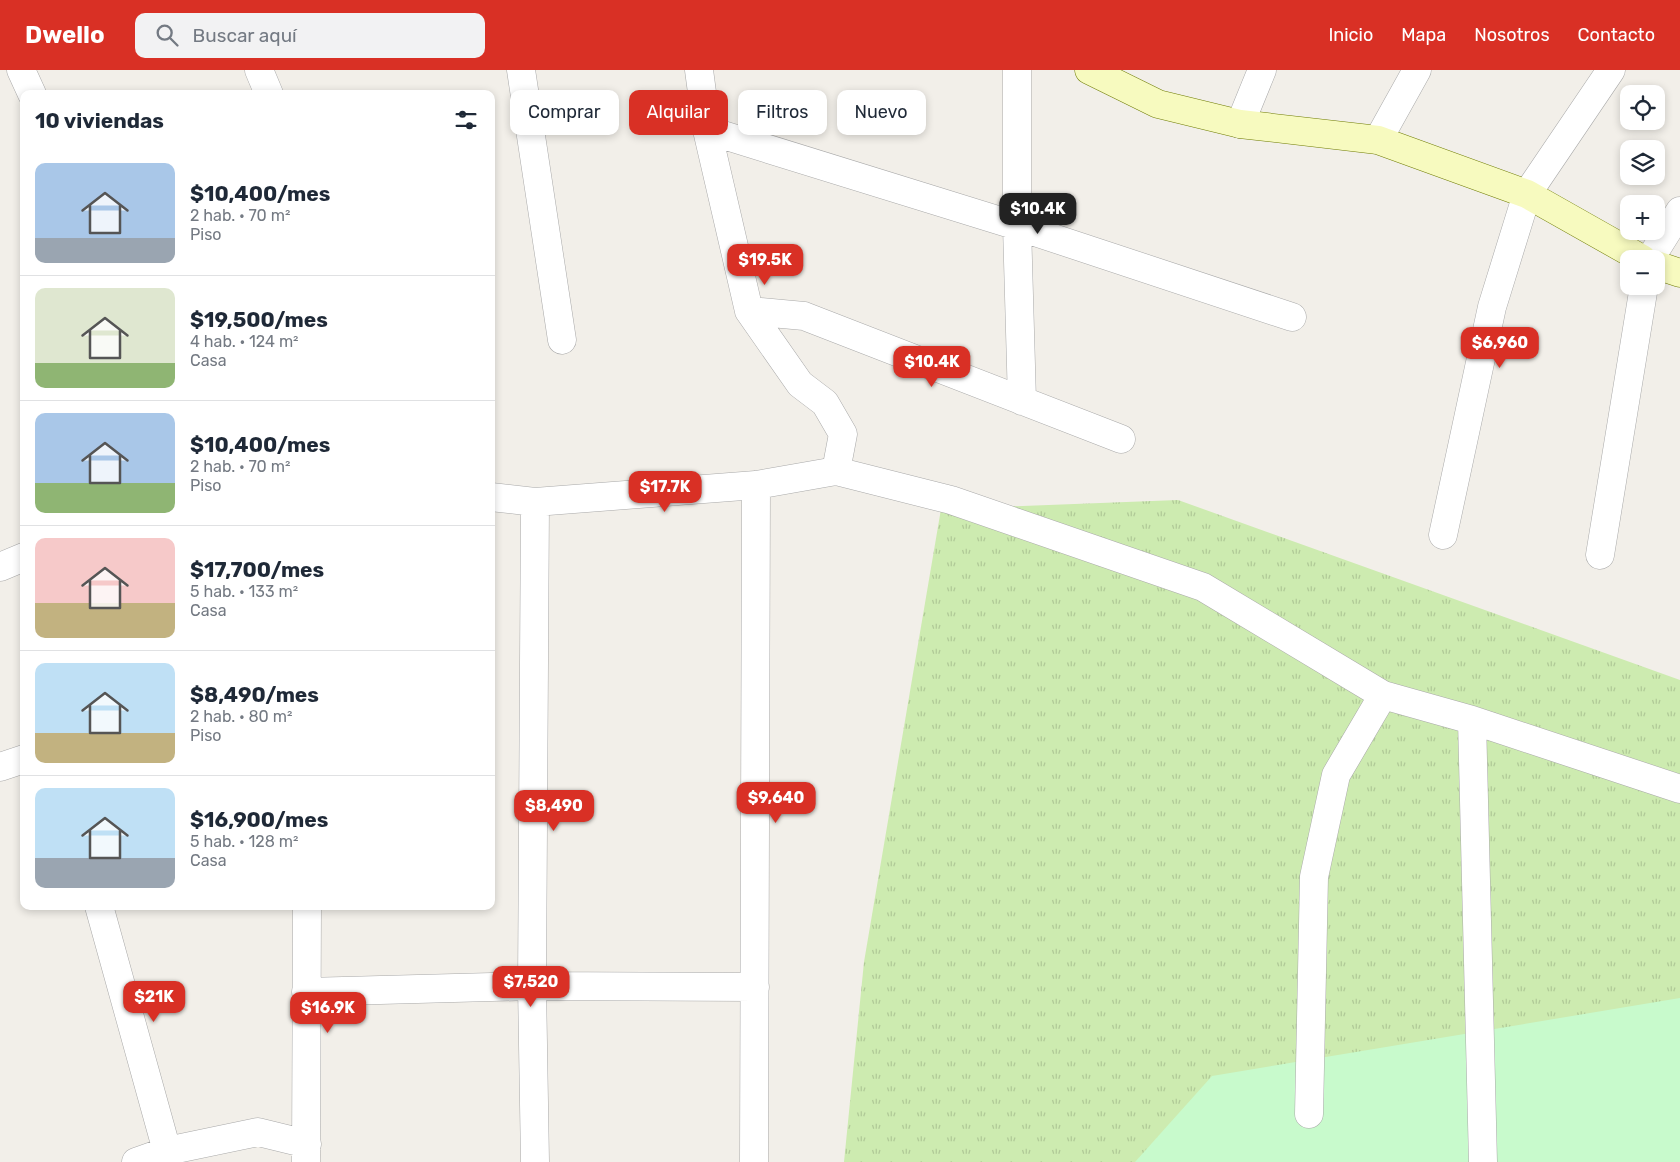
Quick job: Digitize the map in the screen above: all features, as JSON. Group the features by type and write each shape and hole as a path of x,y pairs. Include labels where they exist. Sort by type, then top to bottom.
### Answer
{"main road":[{"path":"1089,70 1158,104 1240,124 1378,140 1527,194 1626,250"},
{"path":"1665,268 1680,273"}],"street":[{"path":"22,70 30,90"},
{"path":"259,70 267,90"},
{"path":"521,70 562,340"},
{"path":"699,70 702,90"},
{"path":"1017,70 1017,226 1022,400"},
{"path":"1240,124 1262,70"},
{"path":"1378,140 1417,70"},
{"path":"1443,535 1492,307 1527,194 1611,70"},
{"path":"708,135 749,311 800,384 825,403 843,434 836,471"},
{"path":"723,135 1017,226 1292,317"},
{"path":"1656,250 1680,211"},
{"path":"1600,555 1643,295"},
{"path":"749,311 804,316 1121,439"},
{"path":"495,497 535,502 756,485 836,471 951,500 1203,586 1384,695 1472,720 1680,789"},
{"path":"754,1162 756,485"},
{"path":"535,502 532,986 535,1162"},
{"path":"0,566 20,558"},
{"path":"1310,1114 1314,877 1336,775 1384,695"},
{"path":"1472,720 1483,1162"},
{"path":"0,767 20,760"},
{"path":"101,910 167,1151"},
{"path":"136,1162 167,1151 258,1132 307,1153 307,910"},
{"path":"306,992 532,986 754,986"}],"green space":[{"path":"1178,500 1680,680 1680,1162 844,1162 864,962 941,509"},
{"path":"1680,998 1680,1162 1135,1162 1212,1076"}]}
